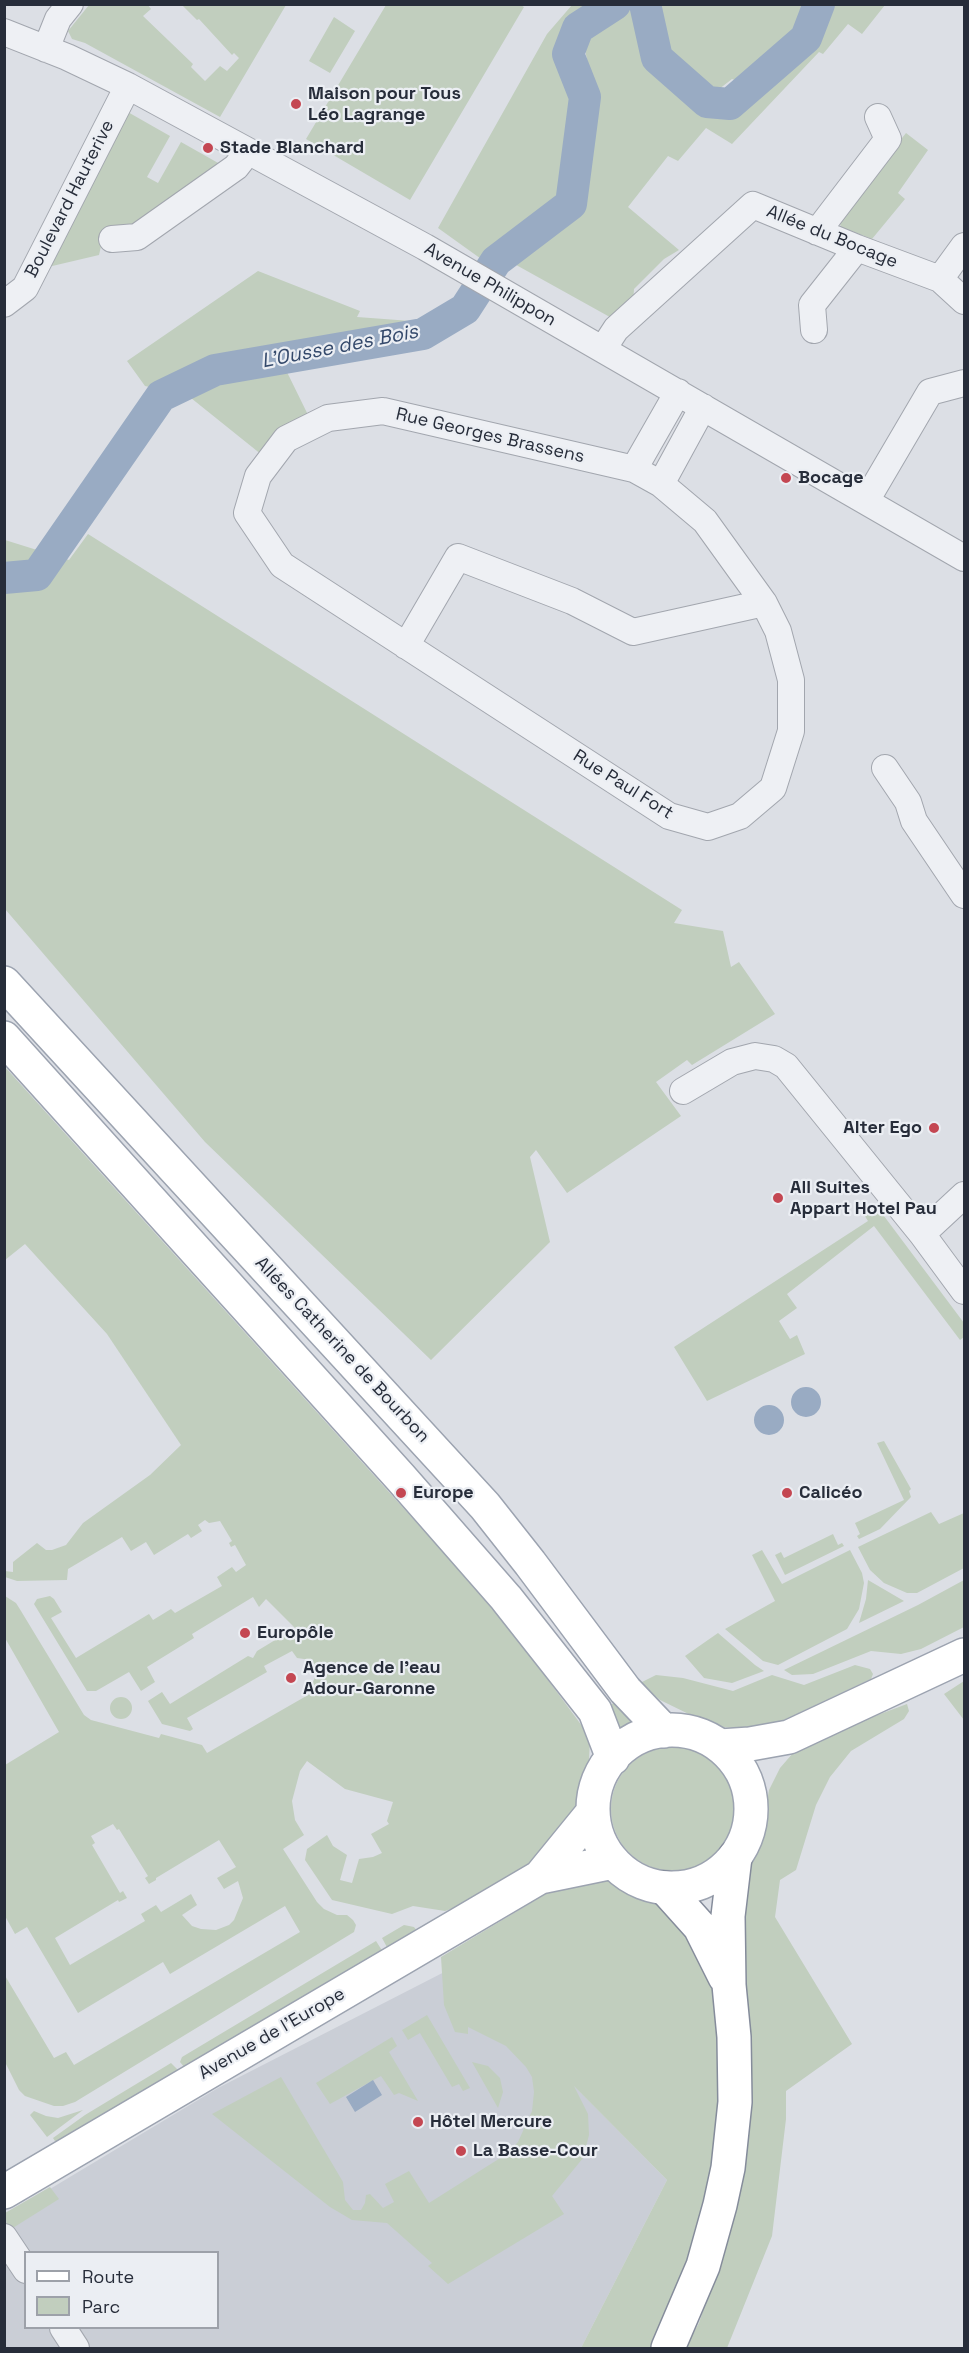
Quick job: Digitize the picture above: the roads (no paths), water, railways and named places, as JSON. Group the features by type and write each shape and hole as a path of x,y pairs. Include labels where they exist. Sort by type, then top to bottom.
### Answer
{"main road":[{"name":"Allées Catherine de Bourbon","path":"4,983 485,1506 625,1690 664,1731"},
{"path":"4,1038 506,1598 595,1711 613,1758"},
{"path":"720,1746 750,1744 789,1737 964,1654"},
{"path":"664,1731 691,1732 720,1746 740,1767 750,1794 750,1821 747,1834 735,1857 724,1869 704,1881 681,1887 665,1887 639,1881 613,1862 599,1838 593,1812 600,1776 613,1758 627,1744 640,1737 664,1731"},
{"path":"750,1794 767,1763 789,1737"},
{"name":"Avenue de l'Europe","path":"540,1877 593,1812"},
{"path":"668,2349 703,2266 728,2168 735,2073 729,1985 728,1916 735,1857"},
{"name":"Avenue de l'Europe","path":"4,2192 540,1877 613,1862"},
{"path":"665,1887 700,1927 729,1985"}],"street":[{"path":"45,49 58,19 70,4"},
{"name":"Avenue Philippon","path":"4,32 128,86 247,153 465,269 866,501 962,551"},
{"name":"Boulevard Hauterive","path":"4,304 25,288 128,86"},
{"path":"817,232 888,139 878,117"},
{"path":"112,239 137,237 236,167 247,153"},
{"name":"Allée du Bocage","path":"603,349 616,329 753,205 940,279 964,301"},
{"path":"940,279 964,246"},
{"path":"814,330 812,305 857,248"},
{"path":"866,501 930,392 964,383"},
{"path":"634,468 678,392"},
{"path":"661,484 703,407"},
{"name":"Rue Georges Brassens","path":"406,646 282,565 247,513 258,476 286,439 328,418 383,411 634,468 661,484 705,520 764,603"},
{"path":"406,646 458,557 572,601 633,632 764,603"},
{"name":"Rue Paul Fort","path":"406,646 669,816 708,827 740,816 772,788 791,730 791,680 778,631 764,603"},
{"path":"885,768 908,802 914,821 964,894"},
{"path":"683,1091 732,1062 755,1056 774,1059 780,1063 795,1076 922,1234 964,1291"},
{"path":"922,1234 964,1195"},
{"path":"4,2237 24,2267"},
{"path":"64,2329 76,2349"}],"water":[{"path":"806,1387 817,1391 821,1402 817,1413 806,1417 795,1413 791,1402 795,1391"},
{"path":"769,1405 780,1409 784,1420 780,1431 769,1435 758,1431 754,1420 758,1409"},
{"path":"373,2080 382,2095 355,2112 346,2097"}],"waterway":[{"name":"L'Ousse des Bois","path":"4,578 37,575 161,396 215,370 423,334 465,309 496,261 571,204 585,97 568,54 578,28 615,4"},
{"name":"L'Ousse des Bois","path":"645,4 657,58 707,102 730,104 806,38 819,4"}],"place":[{"name":"Maison pour Tous Léo Lagrange","path":"296,104"},
{"name":"Stade Blanchard","path":"208,148"},
{"name":"Bocage","path":"786,478"},
{"name":"Alter Ego","path":"934,1128"},
{"name":"All Suites Appart Hotel Pau","path":"778,1198"},
{"name":"Europe","path":"401,1493"},
{"name":"Calicéo","path":"787,1493"},
{"name":"Europôle","path":"245,1633"},
{"name":"Agence de l'eau Adour-Garonne","path":"291,1678"},
{"name":"Hôtel Mercure","path":"418,2122"},
{"name":"La Basse-Cour","path":"461,2151"}]}
